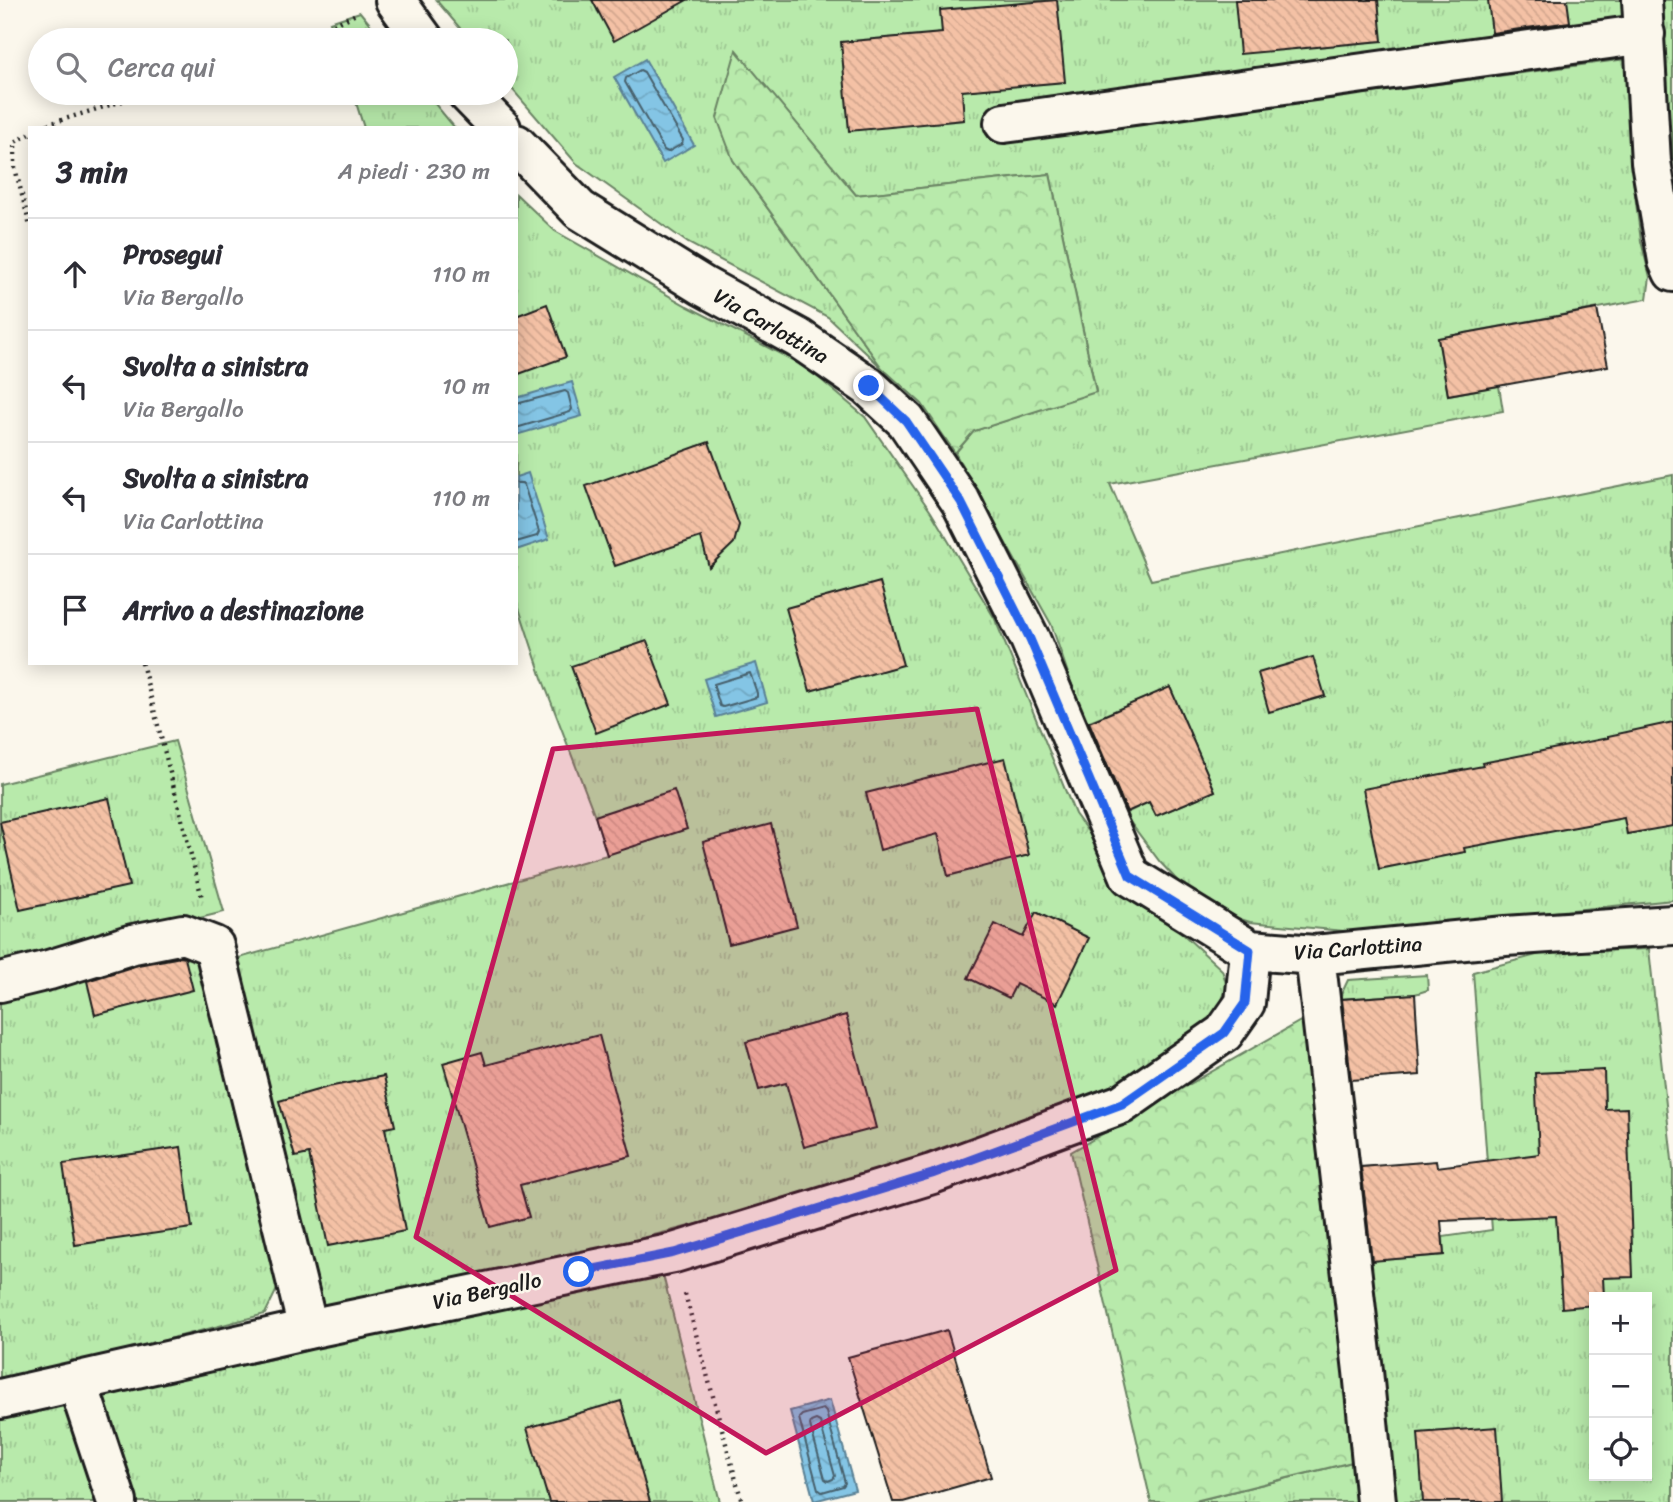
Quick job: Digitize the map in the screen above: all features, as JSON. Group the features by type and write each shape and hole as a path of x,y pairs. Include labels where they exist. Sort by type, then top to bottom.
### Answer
{"street":[{"path":"394,0 416,28"},
{"path":"1004,123 1643,17 1651,162 1668,261 1673,272"},
{"path":"479,105 499,126"},
{"name":"Via Carlottina","path":"518,146 580,210 703,286 798,338 869,386 906,421 961,502 1030,639 1130,876 1250,950 1315,955 1505,936 1673,925"},
{"path":"0,982 133,944 183,934 214,946 308,1328"},
{"name":"Via Bergallo","path":"0,1399 308,1328 674,1253 932,1174 1122,1104 1224,1033 1245,1003 1250,950"},
{"path":"1315,955 1376,1502"},
{"path":"77,1381 117,1502"}],"path":[{"path":"327,28 359,13"},
{"path":"45,126 110,105"},
{"path":"28,135 15,142 15,168 28,218"},
{"path":"143,665 214,946"},
{"path":"674,1253 742,1502"}],"highlighted area":[{"path":"977,709 1116,1270 766,1453 416,1237 553,749"}],"green space":[{"path":"436,0 1623,0 1625,23 1041,137 1626,59 1630,156 1641,241 1650,277 1647,299 1438,338 1448,395 1499,386 1503,411 1110,484 1151,580 1673,475 1673,900 1354,932 1250,922 1202,907 1160,862 1124,814 1149,802 1156,816 1215,791 1170,688 1085,723 1051,624 955,453 974,431 1096,391 1050,174 856,195 736,51 733,160 882,368 828,317 688,243 576,163 518,96 518,28 460,28"},
{"path":"1663,0 1673,0 1673,171 1661,29"},
{"path":"360,12 373,28 332,28 330,22"},
{"path":"736,50 856,195 1050,174 1096,392 974,431 955,453 922,404 882,368 733,160 717,118"},
{"path":"357,105 436,105 453,126 363,126"},
{"path":"518,196 555,231 687,306 806,367 865,417 931,512 995,619 1075,814 1123,879 1222,970 1227,986 1216,1017 1124,1092 928,1161 623,1243 319,1307 283,1181 239,958 607,855 595,816 542,678 518,605"},
{"path":"175,741 224,912 0,967 0,784"},
{"path":"1649,949 1673,1169 1673,1502 1191,1502 1360,1460 1392,1470 1364,1261 1444,1255 1443,1237 1492,1230 1473,972 1544,953"},
{"path":"183,952 198,963 280,1283 265,1314 0,1383 0,1000"},
{"path":"1427,975 1428,990 1415,994 1339,999 1348,980"},
{"path":"1304,1019 1360,1460 1191,1502 1151,1502 1071,1152"},
{"path":"662,1271 720,1502 0,1502 0,1420 103,1394 272,1359 404,1326"}],"water":[{"path":"645,59 694,145 663,163 614,77"},
{"path":"572,382 582,416 518,434 518,397"},
{"path":"528,473 549,539 518,549 518,476"},
{"path":"756,663 767,702 716,717 704,679"},
{"path":"830,1400 855,1490 814,1501 790,1411"}],"building":[{"path":"592,0 687,0 614,41"},
{"path":"1057,0 1065,82 962,91 964,120 849,131 841,42 942,33 940,10"},
{"path":"1235,0 1378,0 1382,41 1240,54"},
{"path":"1488,0 1567,0 1570,22 1492,33"},
{"path":"547,304 566,357 518,374 518,315"},
{"path":"1597,309 1608,366 1448,395 1438,338"},
{"path":"709,442 739,525 734,543 709,567 701,537 615,566 586,486"},
{"path":"880,582 903,665 810,691 786,608"},
{"path":"647,641 671,704 596,733 571,666"},
{"path":"1313,657 1325,696 1269,712 1258,673"},
{"path":"1170,687 1215,791 1156,816 1149,802 1127,812 1089,722"},
{"path":"1673,722 1673,826 1627,834 1624,818 1464,848 1465,852 1379,869 1363,789 1483,766 1482,763"},
{"path":"1005,758 1029,855 948,876 938,834 880,850 866,793"},
{"path":"674,790 687,829 607,855 595,816"},
{"path":"109,798 129,886 20,910 0,822"},
{"path":"771,824 797,926 729,944 703,842"},
{"path":"1036,912 1089,938 1057,1004 1016,984 1009,998 968,978 995,924 1023,937"},
{"path":"185,958 193,990 95,1015 87,981 138,965"},
{"path":"1415,994 1420,1075 1351,1080 1342,999"},
{"path":"846,1015 876,1128 804,1147 786,1083 759,1090 746,1042"},
{"path":"599,1035 631,1156 520,1185 529,1217 490,1227 443,1063 482,1052 486,1065"},
{"path":"1604,1070 1605,1109 1627,1108 1633,1277 1603,1278 1604,1292 1589,1292 1589,1305 1562,1308 1556,1216 1441,1221 1444,1255 1372,1261 1361,1167 1436,1161 1437,1167 1539,1154 1535,1073"},
{"path":"384,1076 395,1126 385,1128 405,1231 328,1246 309,1154 295,1157 279,1101 328,1087"},
{"path":"181,1147 192,1228 75,1245 63,1164"},
{"path":"947,1330 991,1477 903,1502 893,1502 848,1357"},
{"path":"621,1401 650,1502 549,1502 527,1428"},
{"path":"1497,1427 1502,1502 1423,1502 1418,1433"}],"route":[{"path":"579,1272 674,1253 932,1174 1122,1104 1224,1033 1245,1003 1250,950 1130,876 1030,639 961,502 906,421 869,386"}]}
